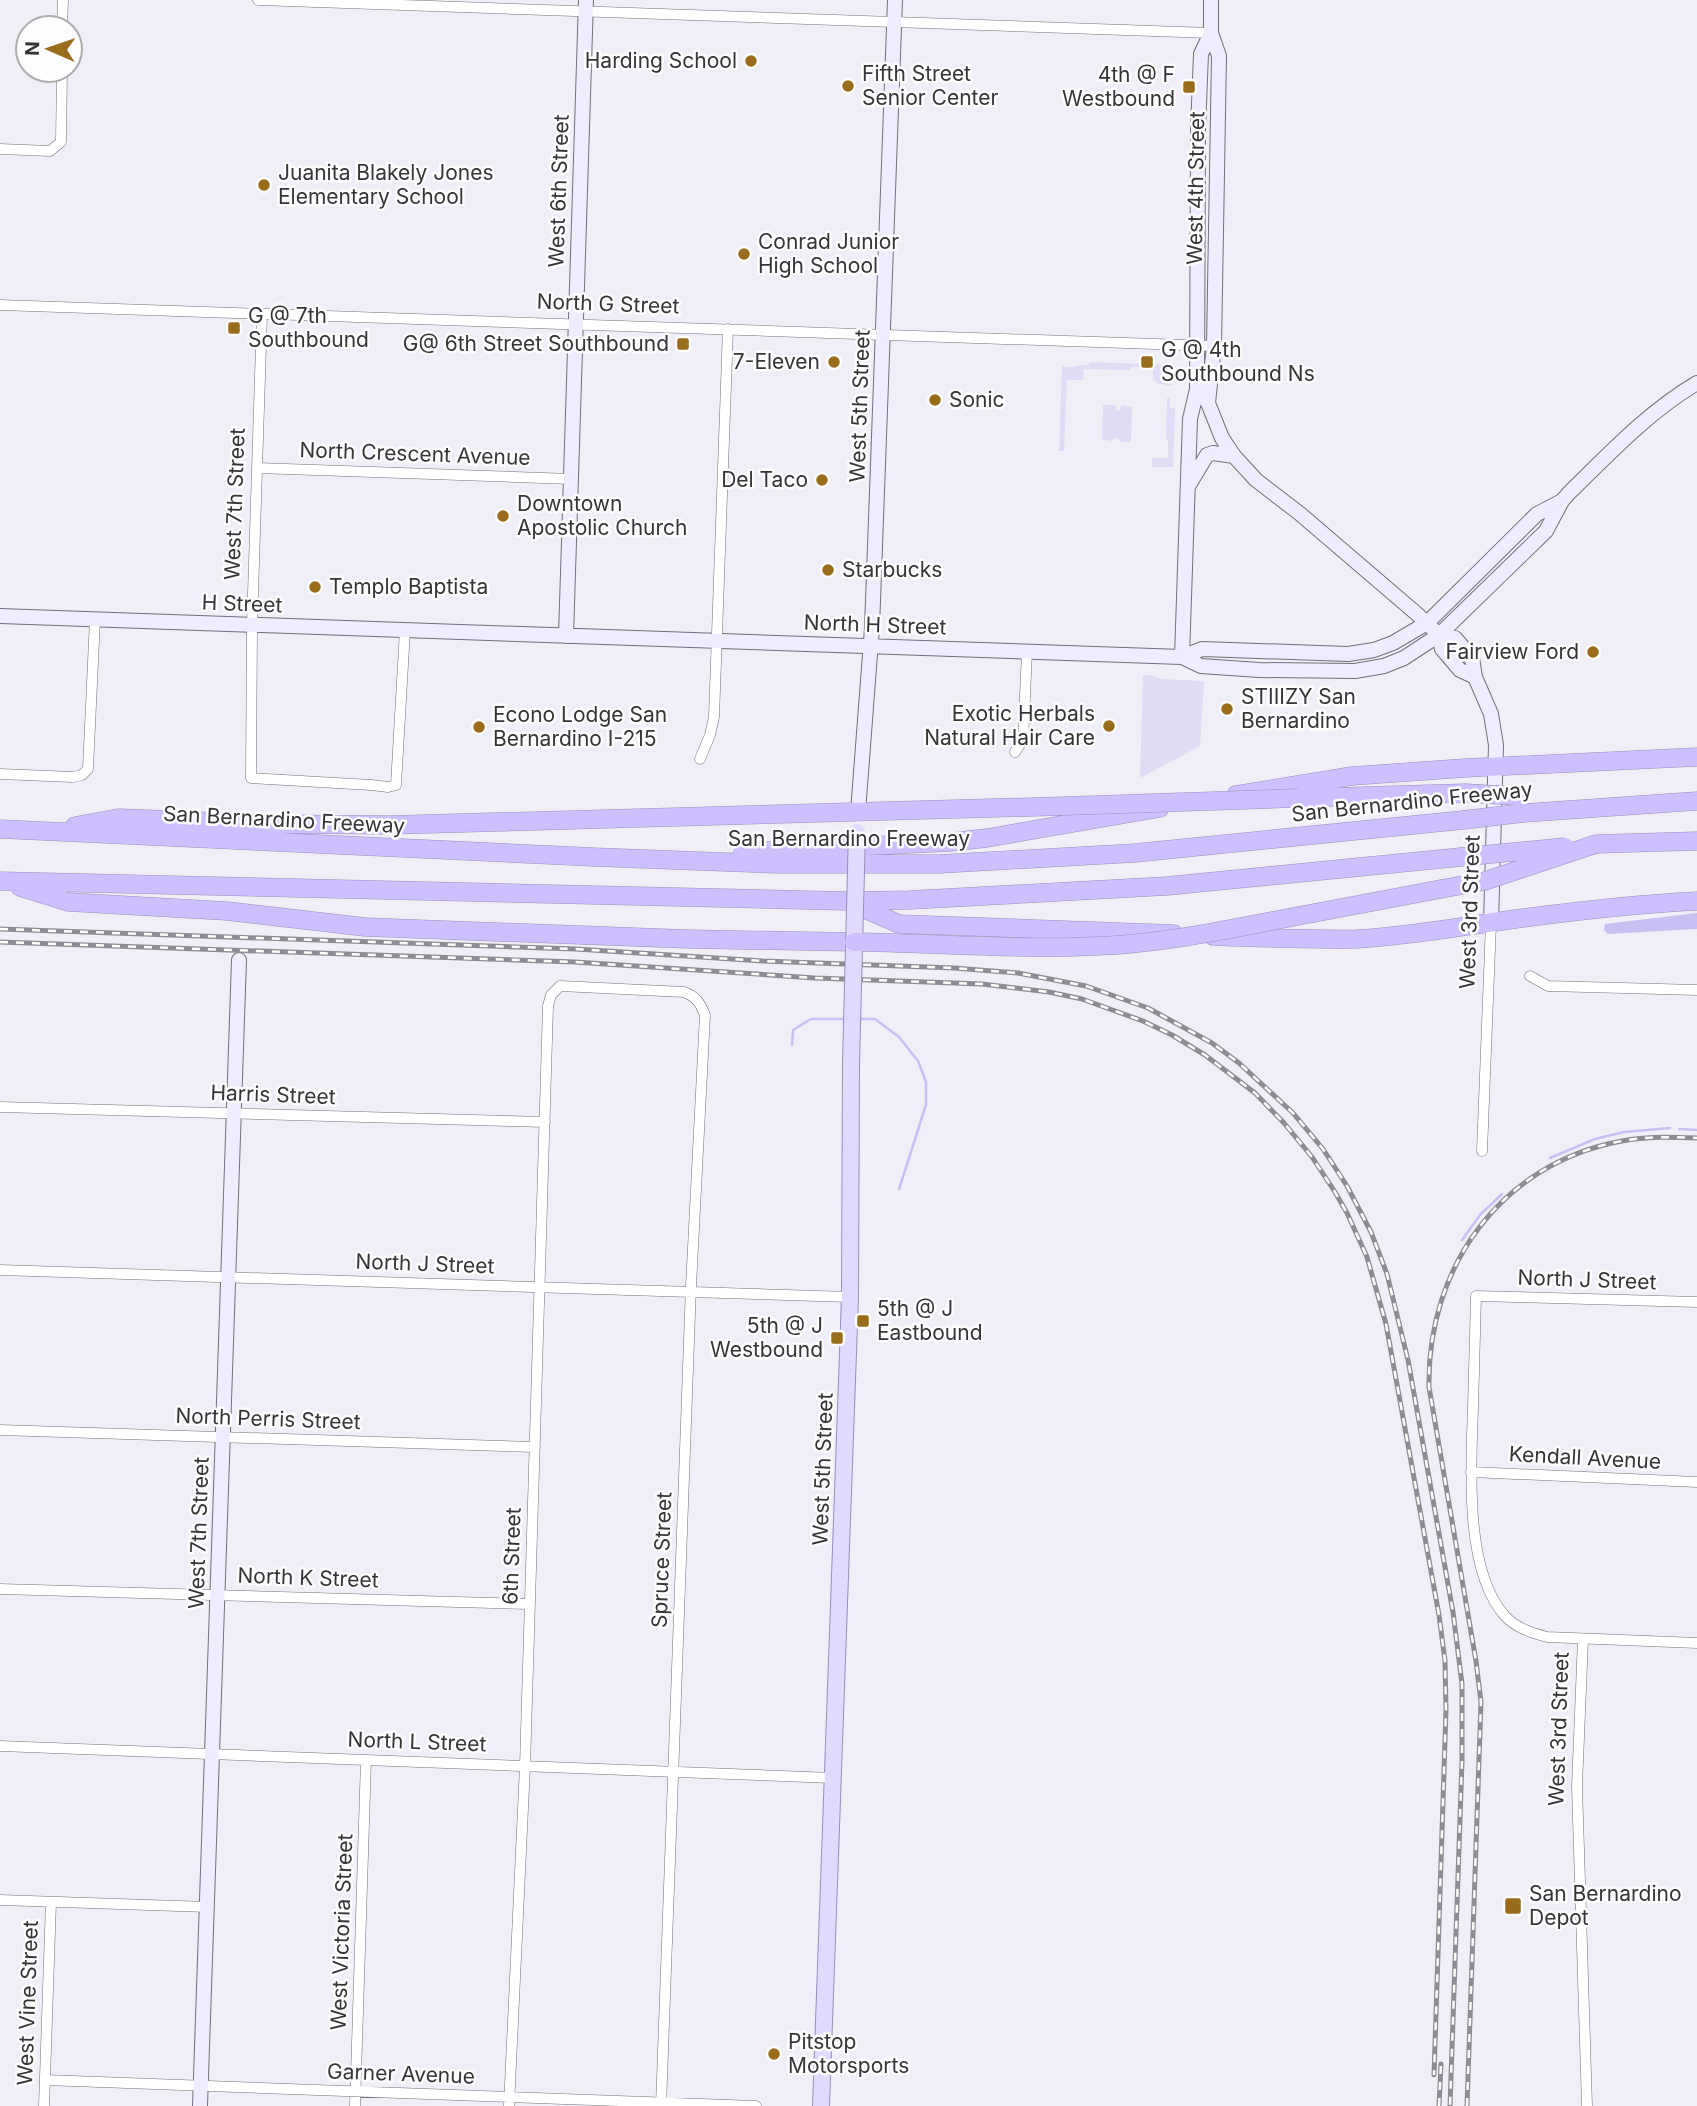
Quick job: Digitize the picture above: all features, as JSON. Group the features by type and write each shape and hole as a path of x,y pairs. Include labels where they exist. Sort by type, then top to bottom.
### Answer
{"highway":[{"path":"593,857 975,839 1352,776 1697,757"},
{"path":"47,832 118,818 390,825 858,821 1371,795 1465,793 1520,805"},
{"name":"San Bernardino Freeway","path":"0,829 778,864 939,864 1135,853 1463,820 1520,805 1548,811 1697,800"},
{"path":"0,881 847,901 910,900 1167,886 1596,844 1697,841"},
{"path":"0,881 68,902 227,911 365,927 687,939 1099,946 1199,934 1485,881 1596,844"},
{"path":"847,901 899,924 1358,939 1658,903 1697,901"}],"main road":[{"name":"West 5th Street","path":"821,2106 849,1297 851,1063 858,821 871,646 895,0"},
{"name":"West 4th Street","path":"1211,0 1211,33 1219,56 1214,346"},
{"name":"West 6th Street","path":"566,636 586,6"},
{"name":"West 4th Street","path":"1196,345 1201,54 1211,33"},
{"path":"1182,657 1190,419 1197,389 1196,345"},
{"name":"West 3rd Street","path":"1208,402 1214,346"},
{"path":"1427,623 1537,514 1562,501 1648,418 1697,383"},
{"name":"West 3rd Street","path":"1197,389 1208,402 1222,438 1256,480 1299,513 1427,623 1439,635 1442,649 1460,670 1475,677 1490,714 1496,745 1491,923"},
{"path":"1188,486 1207,455 1213,453 1234,456"},
{"path":"1439,635 1546,531 1562,501"},
{"name":"H Street","path":"0,616 566,636"},
{"name":"North H Street","path":"1182,657 1202,649 1348,654 1374,650 1393,643 1427,623"},
{"name":"North H Street","path":"566,636 1182,657 1201,666 1259,670 1354,671 1397,661 1439,635"},
{"name":"West 7th Street","path":"200,2106 239,960"}],"street":[{"path":"258,0 586,6 895,22 1211,33"},
{"path":"0,149 50,151 61,142 62,84"},
{"name":"North G Street","path":"0,305 1214,346"},
{"name":"West 7th Street","path":"262,314 252,625 251,778 371,785 378,788 396,785 405,630"},
{"path":"700,759 714,717 728,329"},
{"name":"North Crescent Avenue","path":"257,468 571,479"},
{"path":"0,774 73,778 88,769 95,619"},
{"path":"1015,752 1023,740 1027,652"},
{"name":"West 3rd Street","path":"1482,1151 1491,923"},
{"path":"1530,976 1548,986 1697,990"},
{"name":"Spruce Street","path":"548,1006 551,995 560,986 684,992 695,996 705,1015 691,1292 661,2104"},
{"name":"6th Street","path":"509,2101 525,1766 548,1006"},
{"name":"Harris Street","path":"0,1107 545,1122"},
{"name":"North J Street","path":"0,1270 849,1297"},
{"name":"West 3rd Street","path":"1476,1296 1471,1507 1481,1569 1487,1587 1503,1614 1512,1623 1547,1637 1583,1639 1577,1786 1587,2106"},
{"name":"North J Street","path":"1476,1296 1697,1302"},
{"name":"North Perris Street","path":"0,1430 535,1447"},
{"name":"Kendall Avenue","path":"1471,1472 1697,1482"},
{"name":"North K Street","path":"0,1589 530,1604"},
{"path":"1583,1639 1697,1643"},
{"name":"North L Street","path":"0,1746 832,1778"},
{"name":"West Victoria Street","path":"355,2106 366,1760"},
{"path":"0,1900 208,1908"},
{"name":"West Vine Street","path":"44,2106 51,1902"},
{"name":"Garner Avenue","path":"45,2080 509,2101 756,2106"}],"shaded area":[{"path":"1091,362 1171,365 1172,386 1156,383 1153,380 1153,369 1150,368 1084,369 1083,380 1067,380 1064,451 1059,451 1062,366 1087,365"},
{"path":"1167,398 1170,398 1170,408 1175,408 1173,467 1152,467 1152,458 1168,458"},
{"path":"1104,405 1115,405 1117,411 1121,405 1132,407 1129,442 1122,442 1116,437 1111,441 1102,439"},
{"path":"1143,675 1162,679 1204,681 1200,746 1140,778"},
{"path":"1697,913 1697,929 1608,934 1604,930 1605,924"}],"waterway":[{"path":"792,1045 793,1030 811,1019 846,1019"},
{"path":"859,1019 875,1019 899,1037 918,1061 926,1082 926,1105 899,1189"},
{"path":"1550,1158 1595,1139 1624,1132 1670,1128"},
{"path":"1679,1129 1697,1130"},
{"path":"1462,1240 1480,1215 1502,1194"}],"railway":[{"path":"0,929 576,949 1018,973 1086,986 1148,1008 1212,1043 1239,1063 1293,1113 1323,1149 1347,1186 1371,1232 1387,1274 1408,1360 1453,1612 1462,1684 1462,1761 1450,2106"},
{"path":"0,942 575,962 815,978 982,984 1049,992 1082,999 1143,1021 1172,1035 1205,1055 1255,1093 1312,1157 1347,1213 1367,1257 1386,1324 1445,1661 1446,1710 1434,2075"},
{"path":"1467,2106 1481,1702 1429,1387 1432,1343 1441,1301 1457,1262 1479,1227 1507,1197 1541,1172 1579,1153 1622,1141 1669,1137 1697,1138"},
{"path":"1439,2106 1441,2064"}],"place":[{"name":"Harding School","path":"751,61"},
{"name":"Fifth Street Senior Center","path":"848,86"},
{"name":"4th @ F Westbound","path":"1189,87"},
{"name":"Juanita Blakely Jones Elementary School","path":"264,185"},
{"name":"Conrad Junior High School","path":"744,254"},
{"name":"G @ 7th Southbound","path":"234,328"},
{"name":"G@ 6th Street Southbound","path":"683,344"},
{"name":"7-Eleven","path":"834,362"},
{"name":"G @ 4th Southbound Ns","path":"1147,362"},
{"name":"Sonic","path":"935,400"},
{"name":"Del Taco","path":"822,480"},
{"name":"Downtown Apostolic Church","path":"503,516"},
{"name":"Starbucks","path":"828,570"},
{"name":"Templo Baptista","path":"315,587"},
{"name":"Fairview Ford","path":"1593,652"},
{"name":"STIIIZY San Bernardino","path":"1227,709"},
{"name":"Exotic Herbals Natural Hair Care","path":"1109,726"},
{"name":"Econo Lodge San Bernardino I-215","path":"479,727"},
{"name":"5th @ J Eastbound","path":"863,1321"},
{"name":"5th @ J Westbound","path":"837,1338"},
{"name":"San Bernardino Depot","path":"1513,1906"},
{"name":"Pitstop Motorsports","path":"774,2054"}]}
